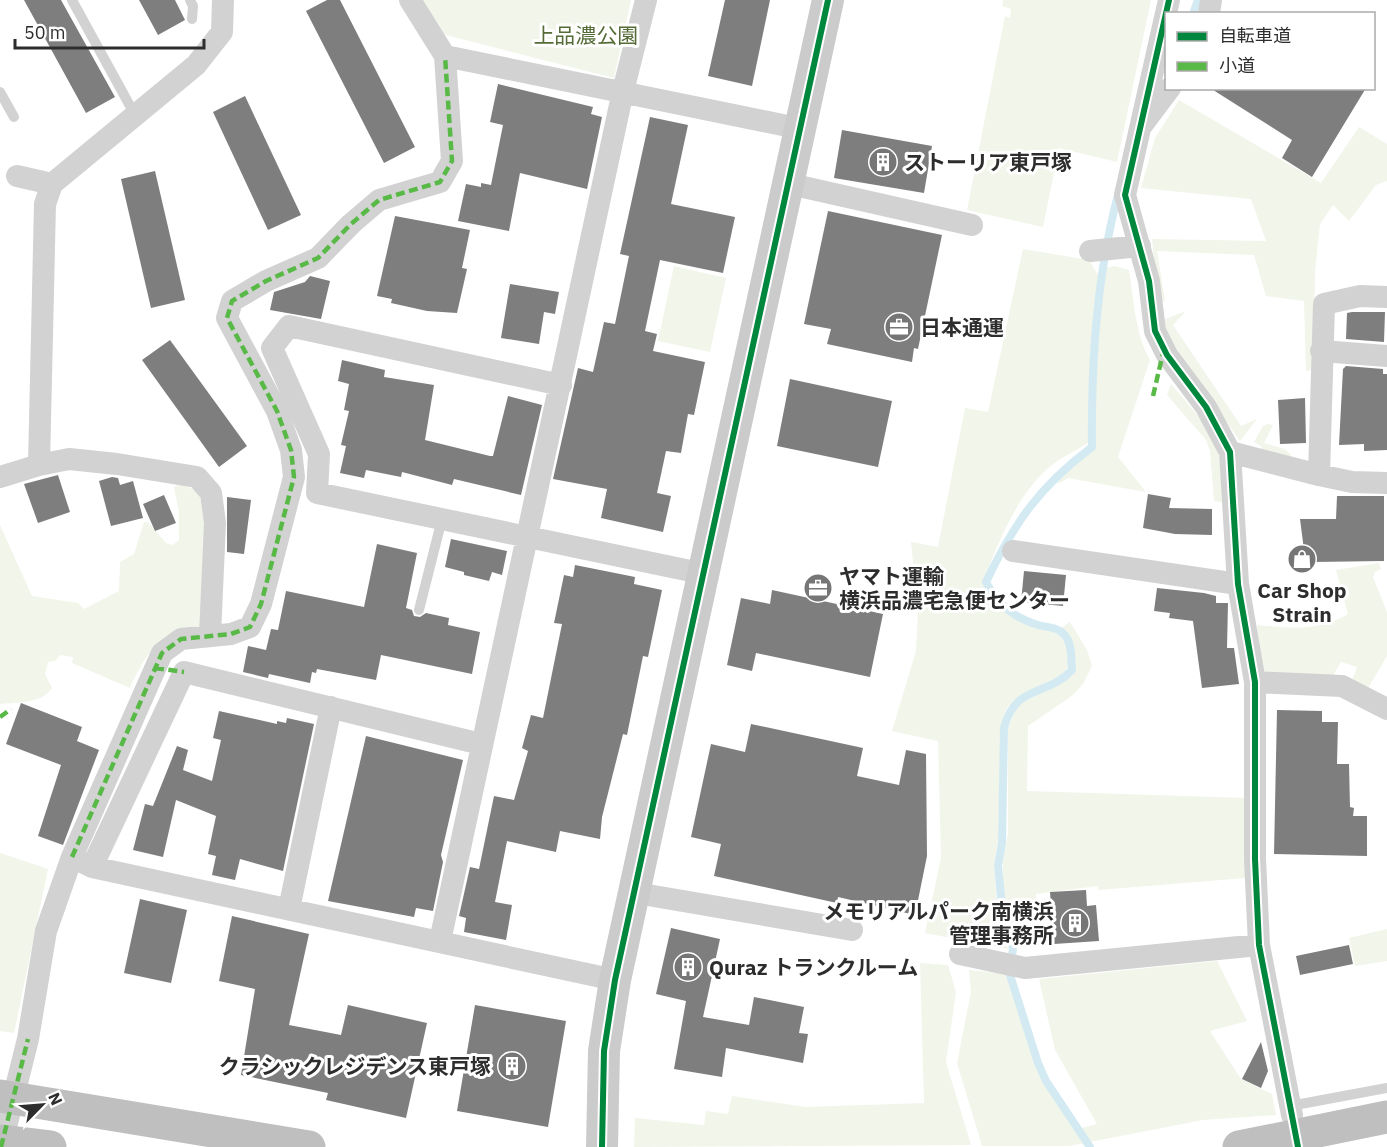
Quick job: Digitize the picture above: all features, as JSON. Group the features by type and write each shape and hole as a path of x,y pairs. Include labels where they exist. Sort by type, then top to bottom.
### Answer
{"highway":[{"path":"0,1096 309,1147"},
{"path":"1239,1147 1387,1117"},
{"path":"0,1141 50,1147"}],"street":[{"path":"39,465 45,204 52,184 196,64 222,32 223,0"},
{"path":"82,862 162,653 181,639 231,634 250,627 261,604 294,477 291,450 277,411 226,318 232,301 266,281 318,258 351,224 379,200 440,182 452,161 445,56 410,0"},
{"path":"440,942 623,91 646,0"},
{"path":"602,1147 604,1051 615,980 636,893 828,0"},
{"path":"1165,17 1125,195 1149,281 1155,331 1167,355 1206,407 1230,452 1238,584 1255,681 1254,859 1259,945 1291,1111"},
{"path":"445,56 802,129"},
{"path":"1138,130 1168,90"},
{"path":"17,176 52,184"},
{"path":"790,184 972,225"},
{"path":"1090,251 1140,246"},
{"path":"1319,475 1324,304 1360,296 1387,297"},
{"path":"561,385 289,326 272,348 319,453 316,493 705,574"},
{"path":"1321,351 1387,356"},
{"path":"1230,452 1352,483 1387,483"},
{"path":"0,477 69,459 197,477 211,493 215,523 210,635"},
{"path":"1013,550 1238,584"},
{"path":"155,668 184,672 481,744"},
{"path":"1,1147 28,1039 45,931 184,672"},
{"path":"1255,681 1342,686 1387,709"},
{"path":"289,909 331,707"},
{"path":"82,862 615,980"},
{"path":"636,893 852,930"},
{"path":"960,954 1025,968 1259,945"}],"lane":[{"path":"72,0 135,115"},
{"path":"190,0 194,6 192,19"},
{"path":"0,92 14,117"},
{"path":"419,610 442,519"},
{"path":"1291,1111 1387,1088"}],"green space":[{"name":"上品濃公園","path":"421,0 631,0 614,78 442,34"},
{"path":"1003,0 1151,0 1117,162 1059,148 1043,227 967,210 1005,16 1010,18 1011,9 1002,6"},
{"path":"1179,100 1321,183 1359,127 1387,144 1387,181 1376,185 1349,221 1333,205 1320,224 1315,272 1314,370 1306,371 1304,301 1266,296 1254,255 1157,251 1165,301 1159,302 1152,239 1266,241 1251,199 1141,188 1155,138"},
{"path":"1023,249 1089,260 1098,275 1088,443 1048,468 1026,493 1009,521 983,582 988,593 1003,611 1024,622 1058,633 1068,649 1070,661 1066,670 1057,677 1021,695 1011,703 1002,722 998,841 994,865 998,918 1008,949 925,933 941,858 938,741 892,731 916,651 918,611 911,542 938,547 965,408 988,412"},
{"path":"674,266 726,278 710,352 658,341"},
{"path":"1115,266 1129,270 1138,328 1150,360 1118,457 1146,492 1068,478 1058,484 1061,476 1094,448 1093,411 1104,268"},
{"path":"1186,311 1173,325 1241,426 1257,419 1240,441 1173,346 1163,320"},
{"path":"1171,384 1210,430 1219,448 1222,502 1214,501 1210,451 1206,440 1167,395"},
{"path":"1273,425 1264,443 1285,449 1291,455 1290,461 1265,456 1261,446 1254,442 1263,426"},
{"path":"179,484 194,490 206,513 202,630 174,637 156,647 143,662 130,688 72,663 73,657 60,655 55,661 48,662 45,674 52,688 48,693 36,700 0,704 0,525 32,596 78,603 84,609 119,591 120,562 134,554 144,522 148,522 166,543 173,545 179,540 179,512 174,487"},
{"path":"1379,563 1381,569 1375,572 1373,577 1387,612 1387,656 1367,690 1352,680 1357,667 1341,662 1332,677 1263,676 1257,625 1293,628 1315,626 1348,614 1336,570"},
{"path":"1070,622 1087,650 1092,666 1083,684 1073,695 1028,726 1027,791 1248,798 1246,878 1098,890 1098,886 1036,894 1038,927 1015,935 1006,909 1003,886 1003,861 1008,833 1008,728 1017,706 1073,674 1076,662 1074,650 1061,628"},
{"path":"0,853 48,869 14,1033 0,1031"},
{"path":"1387,929 1387,961 1355,966 1349,938"},
{"path":"1217,961 1247,1021 1210,1031 1241,1079 1272,1094 1276,1115 1203,1120 1069,1146 982,1146 957,1063 971,992 969,970 1008,974 1036,1066 1074,1130 1097,1124 1055,1050 1039,979"},
{"path":"920,963 948,965 956,992 946,1062 971,1145 634,1147 635,1118 704,1125 706,1111 728,1114 732,1096 805,1107 924,1103"}],"building":[{"path":"24,0 61,0 115,97 86,113"},
{"path":"139,0 175,0 185,20 158,35"},
{"path":"327,0 340,0 415,147 384,163 306,11"},
{"path":"725,0 770,0 752,86 708,76"},
{"path":"498,84 593,107 591,114 602,117 587,189 520,173 509,231 458,221 466,184 481,187 481,183 491,185 503,125 490,122"},
{"path":"1213,90 1365,90 1312,177 1282,158 1292,140"},
{"path":"245,96 301,215 268,230 213,112"},
{"path":"650,117 688,125 671,204 735,217 723,273 660,260 645,331 657,334 653,351 705,362 694,415 688,414 681,453 666,451 657,493 671,496 663,532 601,518 607,489 553,479 578,368 593,372 604,322 615,324 629,256 620,254"},
{"name":"ストーリア東戸塚","path":"842,130 932,146 924,193 834,178"},
{"path":"155,171 185,300 151,308 121,179"},
{"path":"828,211 942,235 918,349 914,348 912,362 827,344 831,329 804,324"},
{"path":"395,216 470,230 462,268 467,269 457,313 427,311 391,303 392,299 377,296"},
{"path":"310,276 330,281 321,319 270,310 274,292 305,282"},
{"path":"510,284 559,292 555,314 544,312 539,344 501,338"},
{"path":"1385,312 1384,342 1346,339 1347,313"},
{"path":"170,340 247,446 219,467 142,360"},
{"path":"342,360 385,370 384,377 434,385 425,440 490,456 493,456 508,396 542,405 521,495 454,479 452,485 402,472 401,477 366,470 364,478 340,473 346,446 341,445 349,411 344,410 349,384 338,381"},
{"path":"1346,366 1383,369 1383,374 1387,374 1387,450 1364,451 1364,444 1339,445 1343,369"},
{"path":"790,379 892,401 878,467 777,446"},
{"path":"1305,398 1306,443 1280,444 1278,400"},
{"path":"58,475 70,512 38,523 24,484"},
{"path":"112,477 118,478 120,485 133,481 143,518 111,526 99,481"},
{"path":"1148,494 1171,498 1169,508 1212,509 1212,535 1175,534 1143,528"},
{"path":"164,495 176,523 155,531 143,504"},
{"path":"1337,496 1384,496 1384,561 1312,562 1312,570 1291,569 1292,549 1304,550 1300,519 1336,519"},
{"path":"227,497 251,500 244,554 227,552"},
{"path":"451,539 507,551 502,575 492,572 489,581 464,575 464,572 445,567"},
{"path":"377,544 417,553 406,608 412,610 414,616 420,617 426,613 449,618 448,625 480,632 472,674 381,655 376,680 317,669 316,673 312,672 310,683 269,674 268,678 243,672 248,646 266,650 271,629 278,630 286,591 364,607"},
{"path":"575,565 635,577 634,584 662,590 648,657 643,656 627,735 623,734 602,817 600,839 560,831 556,852 507,841 495,902 512,905 506,940 464,932 466,918 459,916 470,867 479,869 494,796 514,800 528,751 522,748 531,715 543,718 562,624 554,623 564,575 573,577"},
{"path":"1024,571 1066,575 1063,606 1021,602"},
{"path":"1157,588 1204,593 1216,596 1216,603 1228,603 1227,648 1234,648 1239,684 1202,688 1193,621 1169,618 1170,613 1154,611"},
{"path":"772,590 883,614 870,677 756,653 752,671 727,665 741,598 770,604"},
{"path":"21,703 82,727 77,741 99,750 63,845 38,836 61,765 6,744"},
{"path":"1277,710 1322,711 1322,722 1338,722 1337,764 1349,764 1350,807 1354,808 1353,816 1367,816 1367,856 1274,854"},
{"path":"219,711 277,724 277,721 286,723 287,718 314,724 283,871 240,859 235,880 212,875 216,856 208,854 216,816 176,800 163,857 133,850 145,804 153,806 177,746 188,750 183,770 212,781 221,740 213,738"},
{"path":"751,724 863,748 857,776 899,785 906,750 926,754 927,856 915,915 838,897 837,903 714,876 721,844 691,837 711,744 745,752"},
{"path":"366,736 463,760 441,855 443,862 433,911 416,908 414,917 328,901"},
{"name":"メモリアルパーク南横浜 管理事務所","path":"1086,890 1087,906 1096,905 1099,941 1054,944 1050,892"},
{"path":"140,899 187,910 171,983 124,973"},
{"path":"232,916 309,934 289,1025 341,1035 348,1005 427,1023 406,1118 326,1100 328,1093 241,1075 255,989 219,981"},
{"path":"671,928 720,939 703,1017 749,1025 754,997 804,1007 799,1033 808,1034 803,1063 726,1048 722,1077 674,1069 686,1001 656,994"},
{"path":"1349,945 1353,964 1300,975 1296,956"},
{"name":"クラシックレジデンス東戸塚","path":"475,1005 566,1021 548,1127 457,1111"},
{"path":"1261,1042 1268,1071 1261,1088 1242,1079"}],"waterway":[{"path":"1194,12 1198,0"},
{"path":"1090,1147 1046,1081 1038,1063 1010,975 1013,948 1003,918 998,866 1002,843 1004,728 1009,714 1024,697 1052,684 1072,670 1070,649 1067,639 1060,631 1029,622 1007,609 995,597 986,582 1007,542 1030,507 1057,477 1092,447 1096,320 1105,257 1118,195"}],"marked path":[{"path":"72,857 162,653 181,639 231,634 250,627 261,604 294,477 291,450 277,411 227,318 232,301 266,281 318,258 351,224 379,200 440,182 452,161 445,56"},
{"path":"1153,396 1164,349"},
{"path":"155,668 184,672"},
{"path":"0,717 11,709"},
{"path":"1,1147 28,1039"}],"cycle path":[{"path":"602,1147 604,1051 615,980 828,0"},
{"path":"1166,12 1169,0"},
{"path":"1165,18 1125,195 1149,281 1155,331 1167,355 1206,407 1230,452 1238,584 1255,682 1255,859 1259,945 1298,1147"}],"place":[{"name":"ストーリア東戸塚","path":"883,162"},
{"name":"日本通運","path":"899,327"},
{"name":"Car Shop Strain","path":"1302,559"},
{"name":"ヤマト運輸 横浜品濃宅急便センター","path":"818,588"},
{"name":"メモリアルパーク南横浜 管理事務所","path":"1075,923"},
{"name":"Quraz トランクルーム","path":"688,967"},
{"name":"クラシックレジデンス東戸塚","path":"512,1066"}]}
